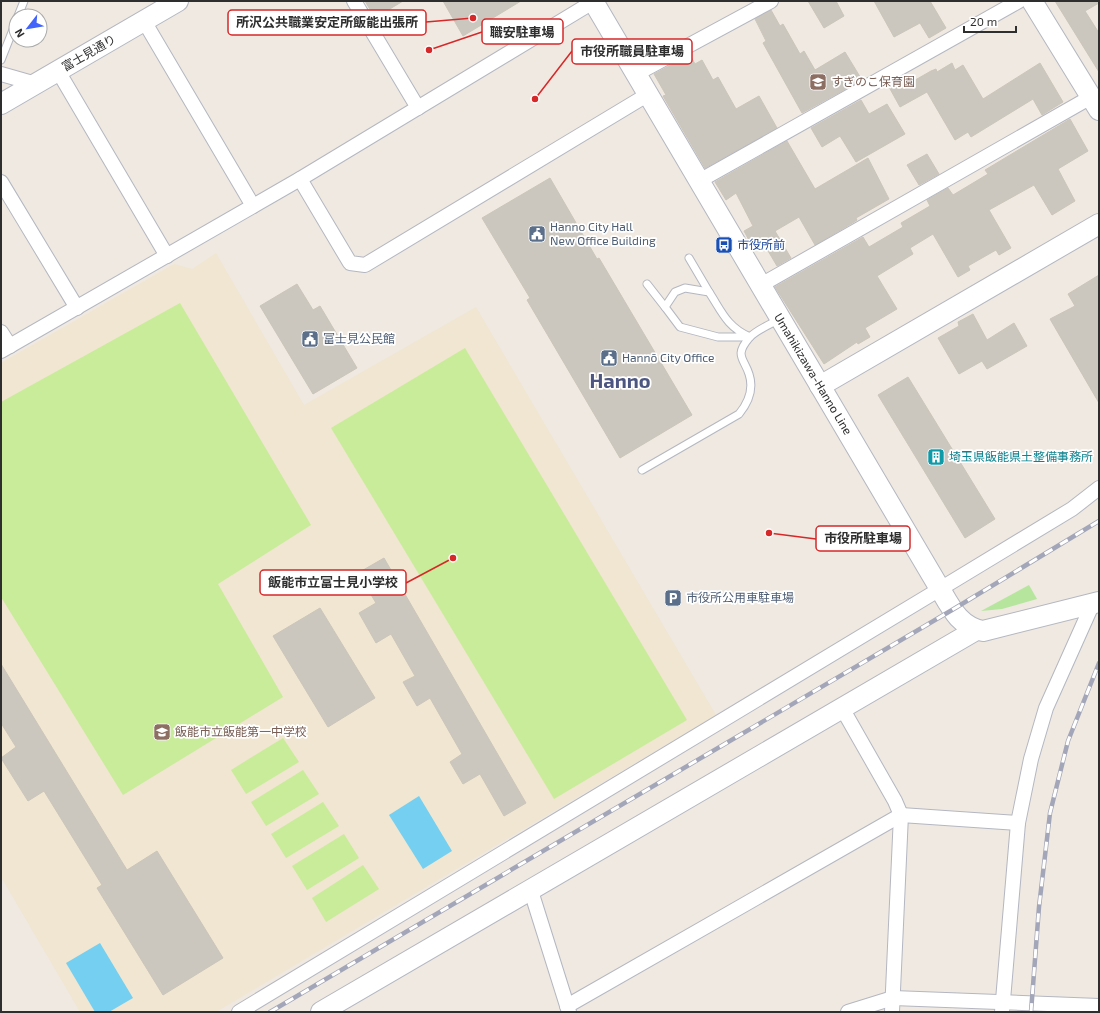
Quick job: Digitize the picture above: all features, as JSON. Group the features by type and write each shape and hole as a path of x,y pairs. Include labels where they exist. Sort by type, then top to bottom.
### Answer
{"street":[{"name":"富士見通り","path":"1,104 178,1"},
{"path":"354,1 418,108"},
{"path":"636,74 771,1"},
{"path":"699,181 1019,1"},
{"path":"761,285 1095,104 1032,1"},
{"path":"1,332 5,349 300,179 593,2"},
{"name":"Umahikizawa-Hanno Line","path":"593,2 940,589 961,622 976,630"},
{"path":"144,21 253,206"},
{"path":"58,70 167,256"},
{"path":"1,74 36,84"},
{"path":"300,179 350,263 365,265 648,95"},
{"path":"1,182 77,308"},
{"path":"820,386 1099,224"},
{"path":"238,1012 940,589 1072,508 1099,488"},
{"path":"325,1011 976,630 992,629 1096,602"},
{"path":"1002,1007 1018,823 1031,759 1046,708 1096,602"},
{"path":"842,708 895,801 901,815 893,1005"},
{"path":"531,891 568,1009 901,815 1018,823"},
{"path":"848,1012 893,1005 1002,1007 1099,1006"}],"lane":[{"path":"1,60 8,42"},
{"path":"689,258 730,325 738,332 750,337"},
{"path":"647,284 680,327 718,337 750,337"},
{"path":"665,308 675,292 685,288 709,292"},
{"path":"642,470 739,414 746,405 750,391 749,374 741,360 742,349 750,337 780,319"}],"shaded area":[{"path":"216,253 304,405 476,307 716,715 216,1012 80,1012 1,877 1,363 174,264 192,269"}],"green space":[{"path":"180,303 311,525 218,584 283,697 123,795 1,597 1,402"},
{"path":"465,348 687,720 554,799 331,428"},
{"path":"1029,585 1037,599 1002,609 981,611"},
{"path":"283,738 299,762 246,794 231,770"},
{"path":"303,770 319,794 266,826 251,802"},
{"path":"323,802 339,826 286,858 271,834"},
{"path":"344,834 359,858 307,890 292,866"},
{"path":"363,865 379,889 326,922 312,898"}],"water":[{"path":"419,796 452,851 423,869 389,815"},
{"path":"100,943 133,998 109,1012 95,1012 66,963"}],"building":[{"path":"365,1 403,1 375,18"},
{"path":"443,1 521,1 463,36"},
{"path":"808,1 836,1 844,16 824,28"},
{"path":"874,1 930,1 946,28 929,38 920,23 894,37"},
{"path":"1055,1 1099,1 1099,3 1085,11 1099,33 1099,72"},
{"path":"771,10 780,26 783,24 800,54 804,51 815,70 845,52 862,80 802,113 763,43 766,41 755,19"},
{"path":"690,55 695,64 702,60 713,80 718,77 736,109 759,96 777,128 705,168 663,96 666,95 654,74"},
{"path":"952,63 955,70 963,65 983,99 1040,63 1063,102 1042,115 1033,99 971,137 968,132 955,140 927,92 900,107 889,87 906,77 910,83 931,71 936,69 937,72"},
{"path":"861,100 869,114 887,104 905,134 856,162 840,136 822,147 811,128"},
{"path":"1070,119 1088,151 1058,169 1075,201 1052,215 1034,185 989,210 1011,248 999,255 996,250 968,266 970,270 958,277 933,234 910,248 913,254 877,276 897,309 865,328 870,337 858,344 857,342 824,364 775,287 863,237 869,247 903,227 901,223 930,206 927,200 948,188 953,195 988,174 985,170"},
{"path":"787,141 815,189 868,158 889,199 856,218 857,220 854,222 815,245 799,217 775,231 791,258 777,266 761,239 751,244 744,231 753,226 736,193 726,200 715,182"},
{"path":"927,154 939,174 919,185 907,165"},
{"name":"Hannō City Office","path":"550,178 597,259 599,258 692,415 620,458 527,300 530,298 482,218"},
{"path":"1099,275 1099,403 1050,319 1075,306 1068,294"},
{"name":"富士見公民館","path":"297,284 313,310 320,306 357,368 313,394 260,306"},
{"path":"973,314 987,340 1014,323 1027,346 987,369 982,361 959,374 938,338 959,326 958,322"},
{"name":"埼玉県飯能県土整備事務所","path":"908,377 995,519 965,538 878,395"},
{"path":"384,558 526,803 504,816 480,774 463,784 450,762 462,754 430,698 417,706 403,682 415,676 391,634 376,643 359,613 376,603 358,573"},
{"path":"320,608 375,698 328,727 273,636"},
{"path":"1,664 127,870 157,851 223,958 163,995 97,888 102,885 44,791 28,801 1,758 16,747 1,723"}],"railway":[{"path":"270,1012 952,610 1099,521"},
{"path":"1031,1012 1039,907 1050,813 1068,741 1099,663"}],"place":[{"name":"所沢公共職業安定所飯能出張所","path":"473,18"},
{"name":"職安駐車場","path":"429,50"},
{"name":"すぎのこ保育園","path":"818,82"},
{"name":"市役所職員駐車場","path":"535,99"},
{"name":"Hanno City Hall New Office Building","path":"537,234"},
{"name":"市役所前","path":"724,245"},
{"name":"富士見公民館","path":"310,339"},
{"name":"Hannō City Office","path":"609,358"},
{"name":"埼玉県飯能県土整備事務所","path":"936,457"},
{"name":"市役所駐車場","path":"769,533"},
{"name":"飯能市立富士見小学校","path":"453,558"},
{"name":"市役所公用車駐車場","path":"673,598"},
{"name":"飯能市立飯能第一中学校","path":"162,732"}],"district":[{"name":"Hanno","path":"620,381"}]}
